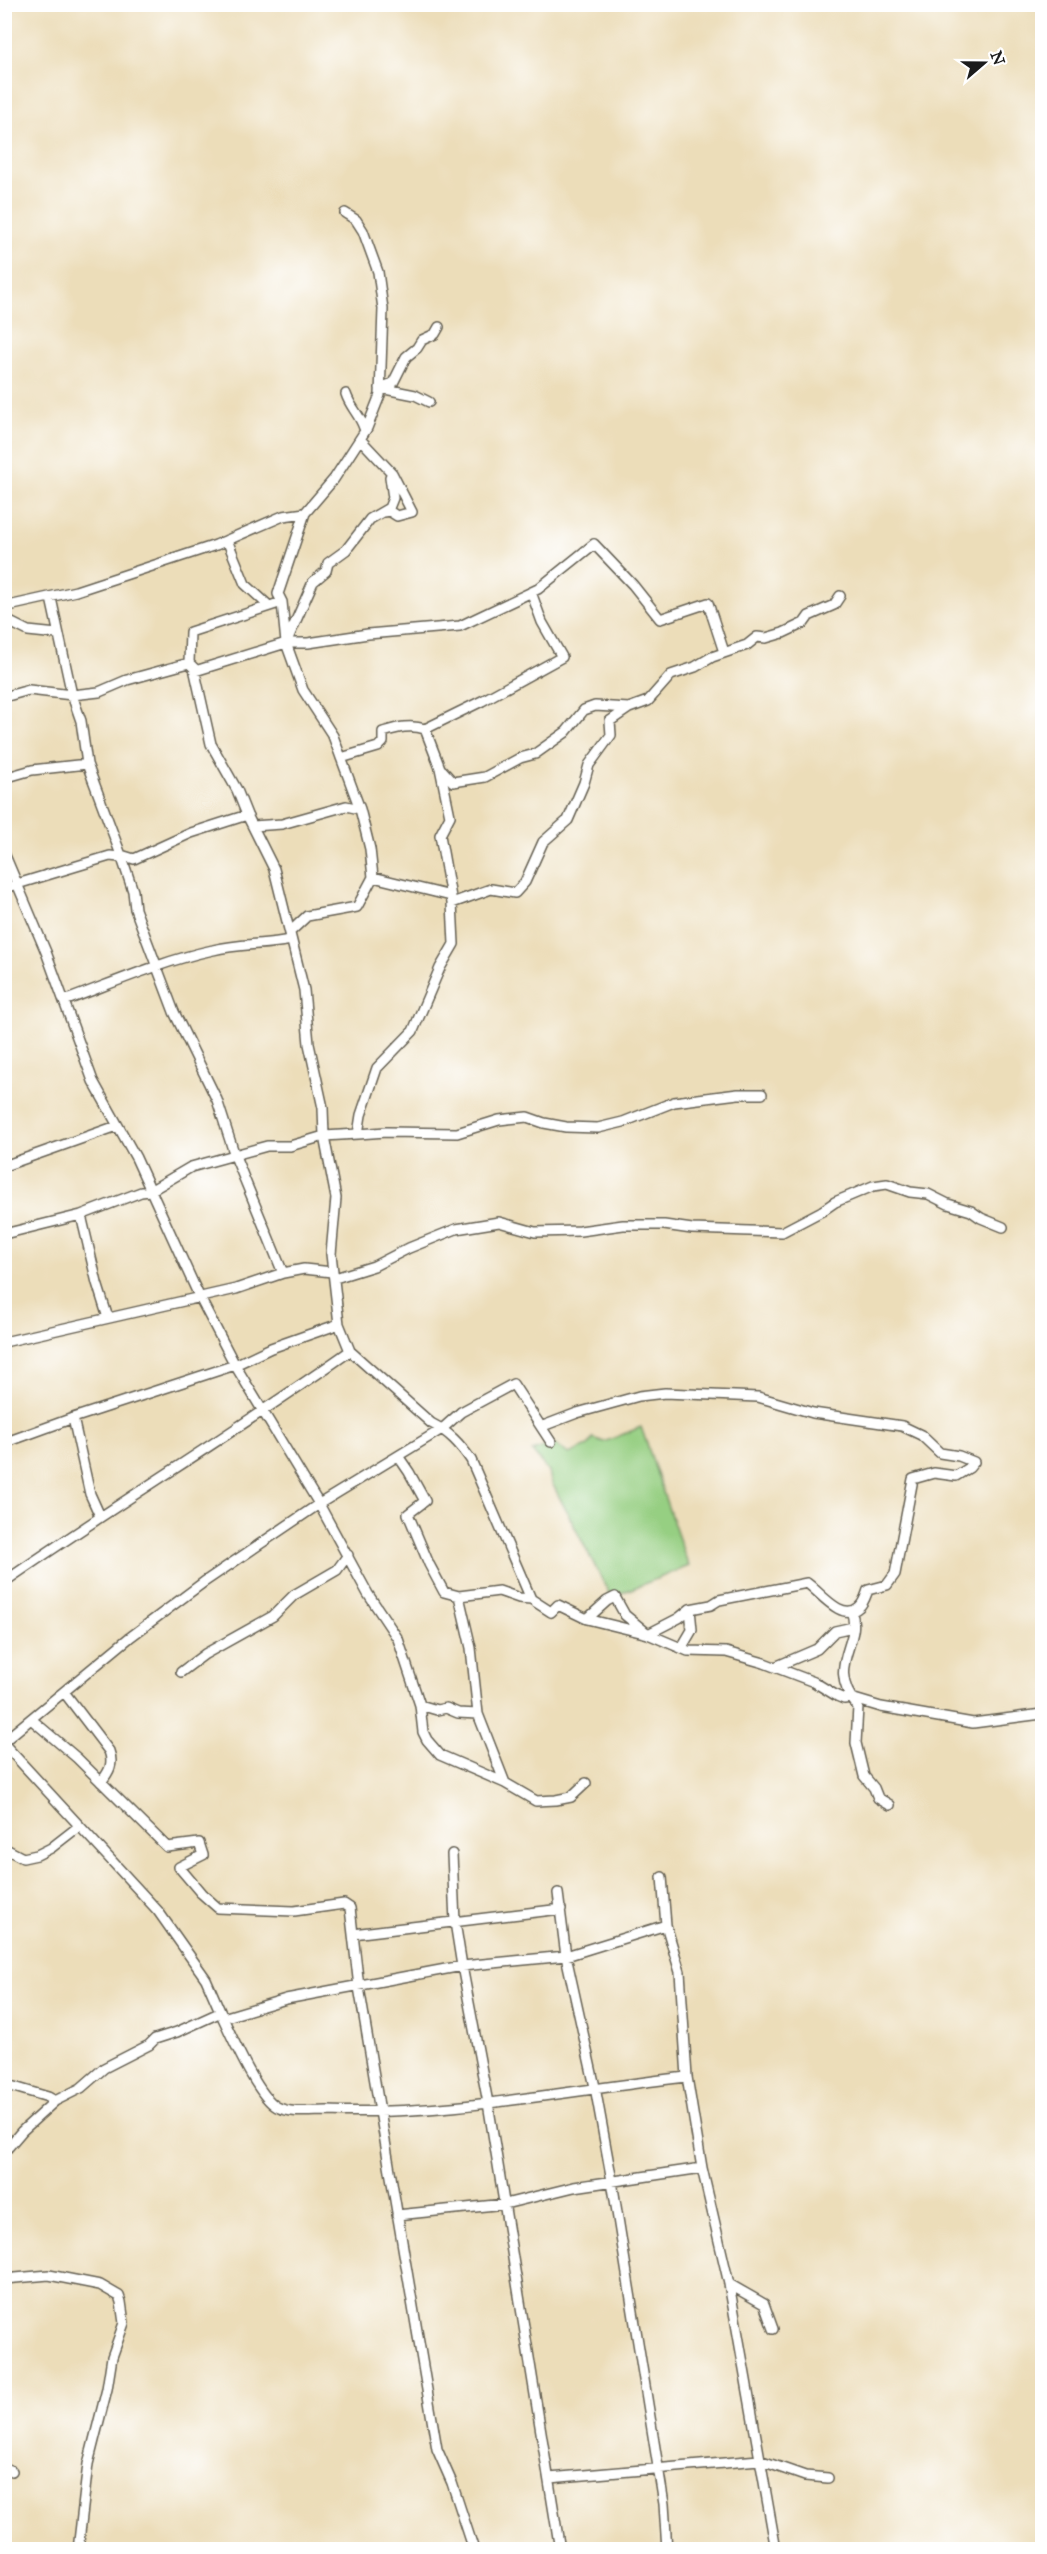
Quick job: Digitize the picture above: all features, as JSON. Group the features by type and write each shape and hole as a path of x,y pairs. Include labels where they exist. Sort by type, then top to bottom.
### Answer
{"street":[{"path":"64,1001 157,967 227,947 291,936 307,916 357,907 373,877 370,849 360,809 333,736 303,690 286,643 282,602 278,594 305,513 334,479 367,428 380,395 383,309 378,272 363,231 356,220 345,213"},
{"path":"380,387 393,383 406,357 417,348 422,340 435,334 439,327"},
{"path":"380,387 415,395 429,402"},
{"path":"346,394 350,405 362,420 364,428 367,428"},
{"path":"360,439 392,473 412,512 397,516 389,511 381,513"},
{"path":"286,643 313,582 326,571 328,563 346,550 370,519 389,508 393,498 390,477 392,473"},
{"path":"4,607 51,598 227,540 283,516 305,513"},
{"path":"227,540 245,585 268,605"},
{"path":"4,697 29,690 72,695 99,692 127,680 192,667 286,643 308,643 368,634 460,626 531,592 594,544 633,585 660,619 708,603 724,652"},
{"path":"341,758 378,747 383,742 383,732 397,727 417,726 425,729 562,657 542,622 531,592"},
{"path":"373,877 451,899 491,889 515,893 525,882 543,842 568,820 589,765 611,735 609,721 629,708 648,701 671,675 695,667 724,652 747,645 757,637 766,638 783,633 804,623 809,616 834,604 840,596"},
{"path":"51,598 57,634 81,721 87,764 133,891 135,909 174,1012 217,1100 235,1156 283,1274"},
{"path":"282,602 190,632 192,667 211,744 237,790 247,816 274,868 304,990 309,1044 323,1108 324,1136 336,1198 333,1275 339,1324 350,1351 431,1423 442,1428 461,1444 471,1460 531,1599"},
{"path":"4,619 28,631 57,634"},
{"path":"440,768 453,782 485,777 520,758 535,754 566,732 584,710 596,706 629,708"},
{"path":"357,1134 377,1068 413,1031 440,968 454,944 451,899 440,835 450,816 440,768 425,729"},
{"path":"4,778 32,770 87,764"},
{"path":"253,826 282,824 346,806 360,809"},
{"path":"4,888 90,861 121,855 134,859 183,836 247,816"},
{"path":"4,853 46,952 93,1081 136,1158 199,1296 235,1365 319,1504 368,1594 398,1639 420,1705 423,1732 436,1752 505,1783 536,1801 571,1797 585,1783"},
{"path":"4,1234 81,1215 141,1192 150,1191 191,1167 267,1146 291,1146 324,1136 386,1132 457,1133 499,1120 527,1117 566,1127 598,1128 623,1122 674,1102 738,1094 762,1094"},
{"path":"4,1166 117,1126"},
{"path":"4,1342 236,1289 304,1269 333,1275 374,1266 409,1248 456,1229 499,1222 535,1232 580,1231 623,1225 664,1225 693,1229 782,1232 835,1202 873,1186 887,1184 910,1192 928,1194 1003,1227"},
{"path":"81,1215 108,1318"},
{"path":"4,1443 235,1365 271,1348 339,1324"},
{"path":"4,1582 100,1515 263,1411 350,1351"},
{"path":"551,1442 543,1426 513,1384 461,1412 442,1428 319,1504 170,1606 4,1742 78,1827 158,1911 206,1979 221,2015 251,2073 269,2100 276,2106 285,2110 380,2113 488,2103 595,2087 687,2077"},
{"path":"543,1426 577,1413 639,1396 665,1393 758,1397 813,1413 902,1426 921,1435 940,1453 959,1456 974,1462 956,1476 934,1473 913,1479 895,1574 887,1585 868,1590 859,1607 851,1611 831,1606 807,1583 729,1597 690,1609 648,1634"},
{"path":"73,1418 90,1494 100,1515"},
{"path":"398,1456 410,1472 424,1502 408,1514 429,1564 444,1592 459,1596 499,1592 531,1599 551,1612 558,1605 586,1619 648,1634 688,1651 726,1652 775,1667 814,1682 843,1699 851,1698 881,1707 962,1723 1042,1714"},
{"path":"181,1672 205,1654 273,1616 294,1595 337,1570 348,1555"},
{"path":"459,1596 471,1648 478,1714 505,1783"},
{"path":"586,1619 615,1597 625,1615 648,1634"},
{"path":"682,1647 692,1630 690,1609"},
{"path":"851,1611 853,1627 842,1672 851,1698 858,1707 856,1743 864,1776 874,1788 878,1798 890,1805"},
{"path":"775,1667 817,1649 835,1631 853,1627"},
{"path":"64,1692 109,1751 112,1762 109,1773 101,1782"},
{"path":"420,1705 432,1710 446,1708 458,1713 478,1714"},
{"path":"31,1719 77,1758 167,1847 199,1844 203,1855 179,1867 201,1893 218,1908 294,1911 344,1904 348,1905 352,1912 359,1987 437,2449 452,2483 474,2550"},
{"path":"4,1848 23,1858 37,1855 78,1827"},
{"path":"452,1854 455,1922 505,2204 560,2550"},
{"path":"662,1877 666,1925 680,1971 687,2077 702,2168 729,2284 776,2550"},
{"path":"558,1893 566,1956 595,2087 612,2181 664,2504 667,2550"},
{"path":"353,1934 561,1909"},
{"path":"4,2152 22,2131 55,2101 81,2088 104,2068 149,2045 155,2039 221,2015 286,1999 462,1966 566,1956 666,1925"},
{"path":"4,2084 55,2101"},
{"path":"397,2215 505,2204 574,2187 702,2168"},
{"path":"4,2279 50,2275 100,2285 119,2296 121,2301 124,2323 115,2348 88,2464 78,2550"},
{"path":"729,2284 764,2304 773,2329"},
{"path":"549,2478 759,2460 805,2476 828,2478"}],"green space":[{"path":"641,1427 689,1566 611,1597 551,1481 549,1472 532,1451 554,1444 569,1454 588,1446 593,1438 604,1442"}]}
